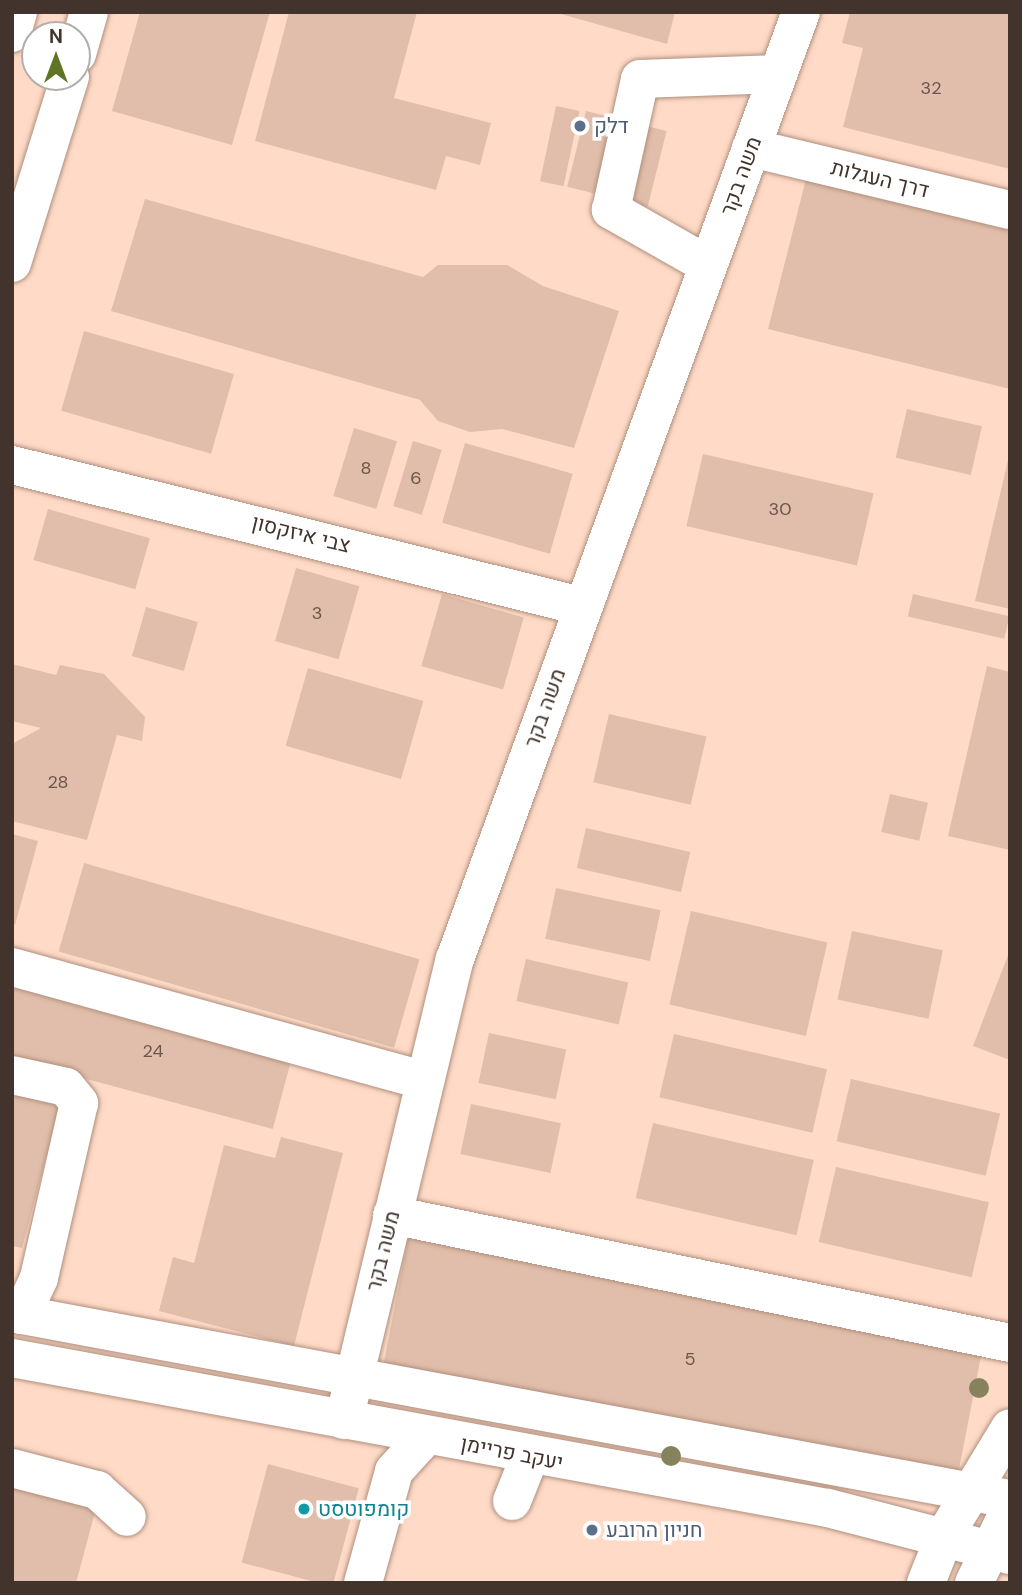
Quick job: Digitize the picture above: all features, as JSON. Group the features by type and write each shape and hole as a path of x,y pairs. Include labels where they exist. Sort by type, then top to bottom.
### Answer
{"street":[{"path":"12,33 18,12"},
{"name":"משה בקר","path":"360,1424 352,1380 455,959 581,606 802,12"},
{"path":"708,265 611,210 640,79 778,74"},
{"path":"12,263 66,91"},
{"name":"דרך העגלות","path":"751,148 1010,210"},
{"name":"צבי איזקסון","path":"15,457 581,606"},
{"path":"12,967 425,1081"},
{"path":"12,1075 66,1087 79,1103 39,1278 17,1314"},
{"path":"395,1204 475,1210"},
{"path":"395,1204 1010,1343"},
{"name":"יעקב פריימן","path":"17,1314 352,1380 993,1494"},
{"name":"יעקב פריימן","path":"12,1358 945,1535 999,1551"},
{"path":"360,1424 394,1471"},
{"path":"926,1583 945,1535 993,1494 1010,1428"},
{"path":"363,1583 394,1471 425,1437"},
{"path":"12,1468 97,1490 127,1517"},
{"path":"974,1583 999,1551 1010,1509"}],"building":[{"path":"140,12 270,12 232,145 112,111"},
{"path":"289,12 417,12 394,98 491,123 480,165 446,156 436,190 255,141"},
{"path":"554,12 675,12 667,44"},
{"path":"850,12 1010,12 1010,169 843,127 863,48 842,43"},
{"path":"556,106 579,111 563,186 540,181"},
{"path":"586,111 667,131 648,207 567,187"},
{"path":"806,179 1010,230 1010,389 768,329"},
{"path":"145,199 423,277 438,265 507,265 543,286 619,311 574,448 502,429 470,432 438,421 420,400 111,311"},
{"path":"84,331 234,374 211,454 61,411"},
{"path":"907,409 982,426 971,475 896,458"},
{"path":"354,428 397,441 376,509 333,496"},
{"path":"413,441 442,450 422,515 393,506"},
{"path":"465,443 573,474 550,554 442,523"},
{"path":"703,454 874,493 857,565 686,526"},
{"path":"1010,456 1010,609 975,601"},
{"path":"48,509 150,538 135,589 33,560"},
{"path":"296,568 359,586 338,659 275,641"},
{"path":"442,594 524,617 503,690 421,666"},
{"path":"913,594 1009,616 1004,639 908,616"},
{"path":"146,607 198,622 184,671 132,656"},
{"path":"12,664 56,675 60,665 104,674 145,717 142,741 117,735 87,840 12,821 12,744 41,728 12,721"},
{"path":"987,666 1010,672 1010,850 948,836"},
{"path":"308,668 423,701 401,779 286,746"},
{"path":"609,714 706,736 691,805 593,782"},
{"path":"890,794 928,803 919,841 881,832"},
{"path":"586,828 690,852 681,892 577,868"},
{"path":"12,834 38,841 15,925 12,924"},
{"path":"84,863 419,959 394,1048 59,951"},
{"path":"556,888 661,910 650,961 545,939"},
{"path":"691,911 827,942 806,1036 669,1005"},
{"path":"852,931 943,950 928,1019 837,999"},
{"path":"1010,950 1010,1060 973,1046"},
{"path":"526,959 628,983 619,1025 516,1001"},
{"path":"12,970 295,1046 273,1129 12,1059"},
{"path":"489,1033 566,1049 556,1099 478,1083"},
{"path":"674,1034 827,1069 812,1133 659,1097"},
{"path":"851,1079 1000,1113 986,1176 837,1141"},
{"path":"12,1088 62,1098 22,1248 12,1246"},
{"path":"471,1104 561,1123 550,1173 460,1154"},
{"path":"653,1123 814,1160 796,1235 636,1198"},
{"path":"281,1137 343,1153 294,1346 159,1311 173,1257 194,1263 224,1145 275,1158"},
{"path":"836,1167 989,1202 972,1277 819,1242"},
{"path":"408,1238 982,1350 958,1475 384,1364"},
{"name":"קומפוטסט","path":"268,1464 359,1488 333,1583 318,1583 242,1563"},
{"path":"12,1478 98,1501 76,1583 12,1583"}],"place":[{"name":"דלק","path":"580,126"},
{"name":"קומפוטסט","path":"304,1509"},
{"name":"חניון הרובע","path":"592,1530"}]}
